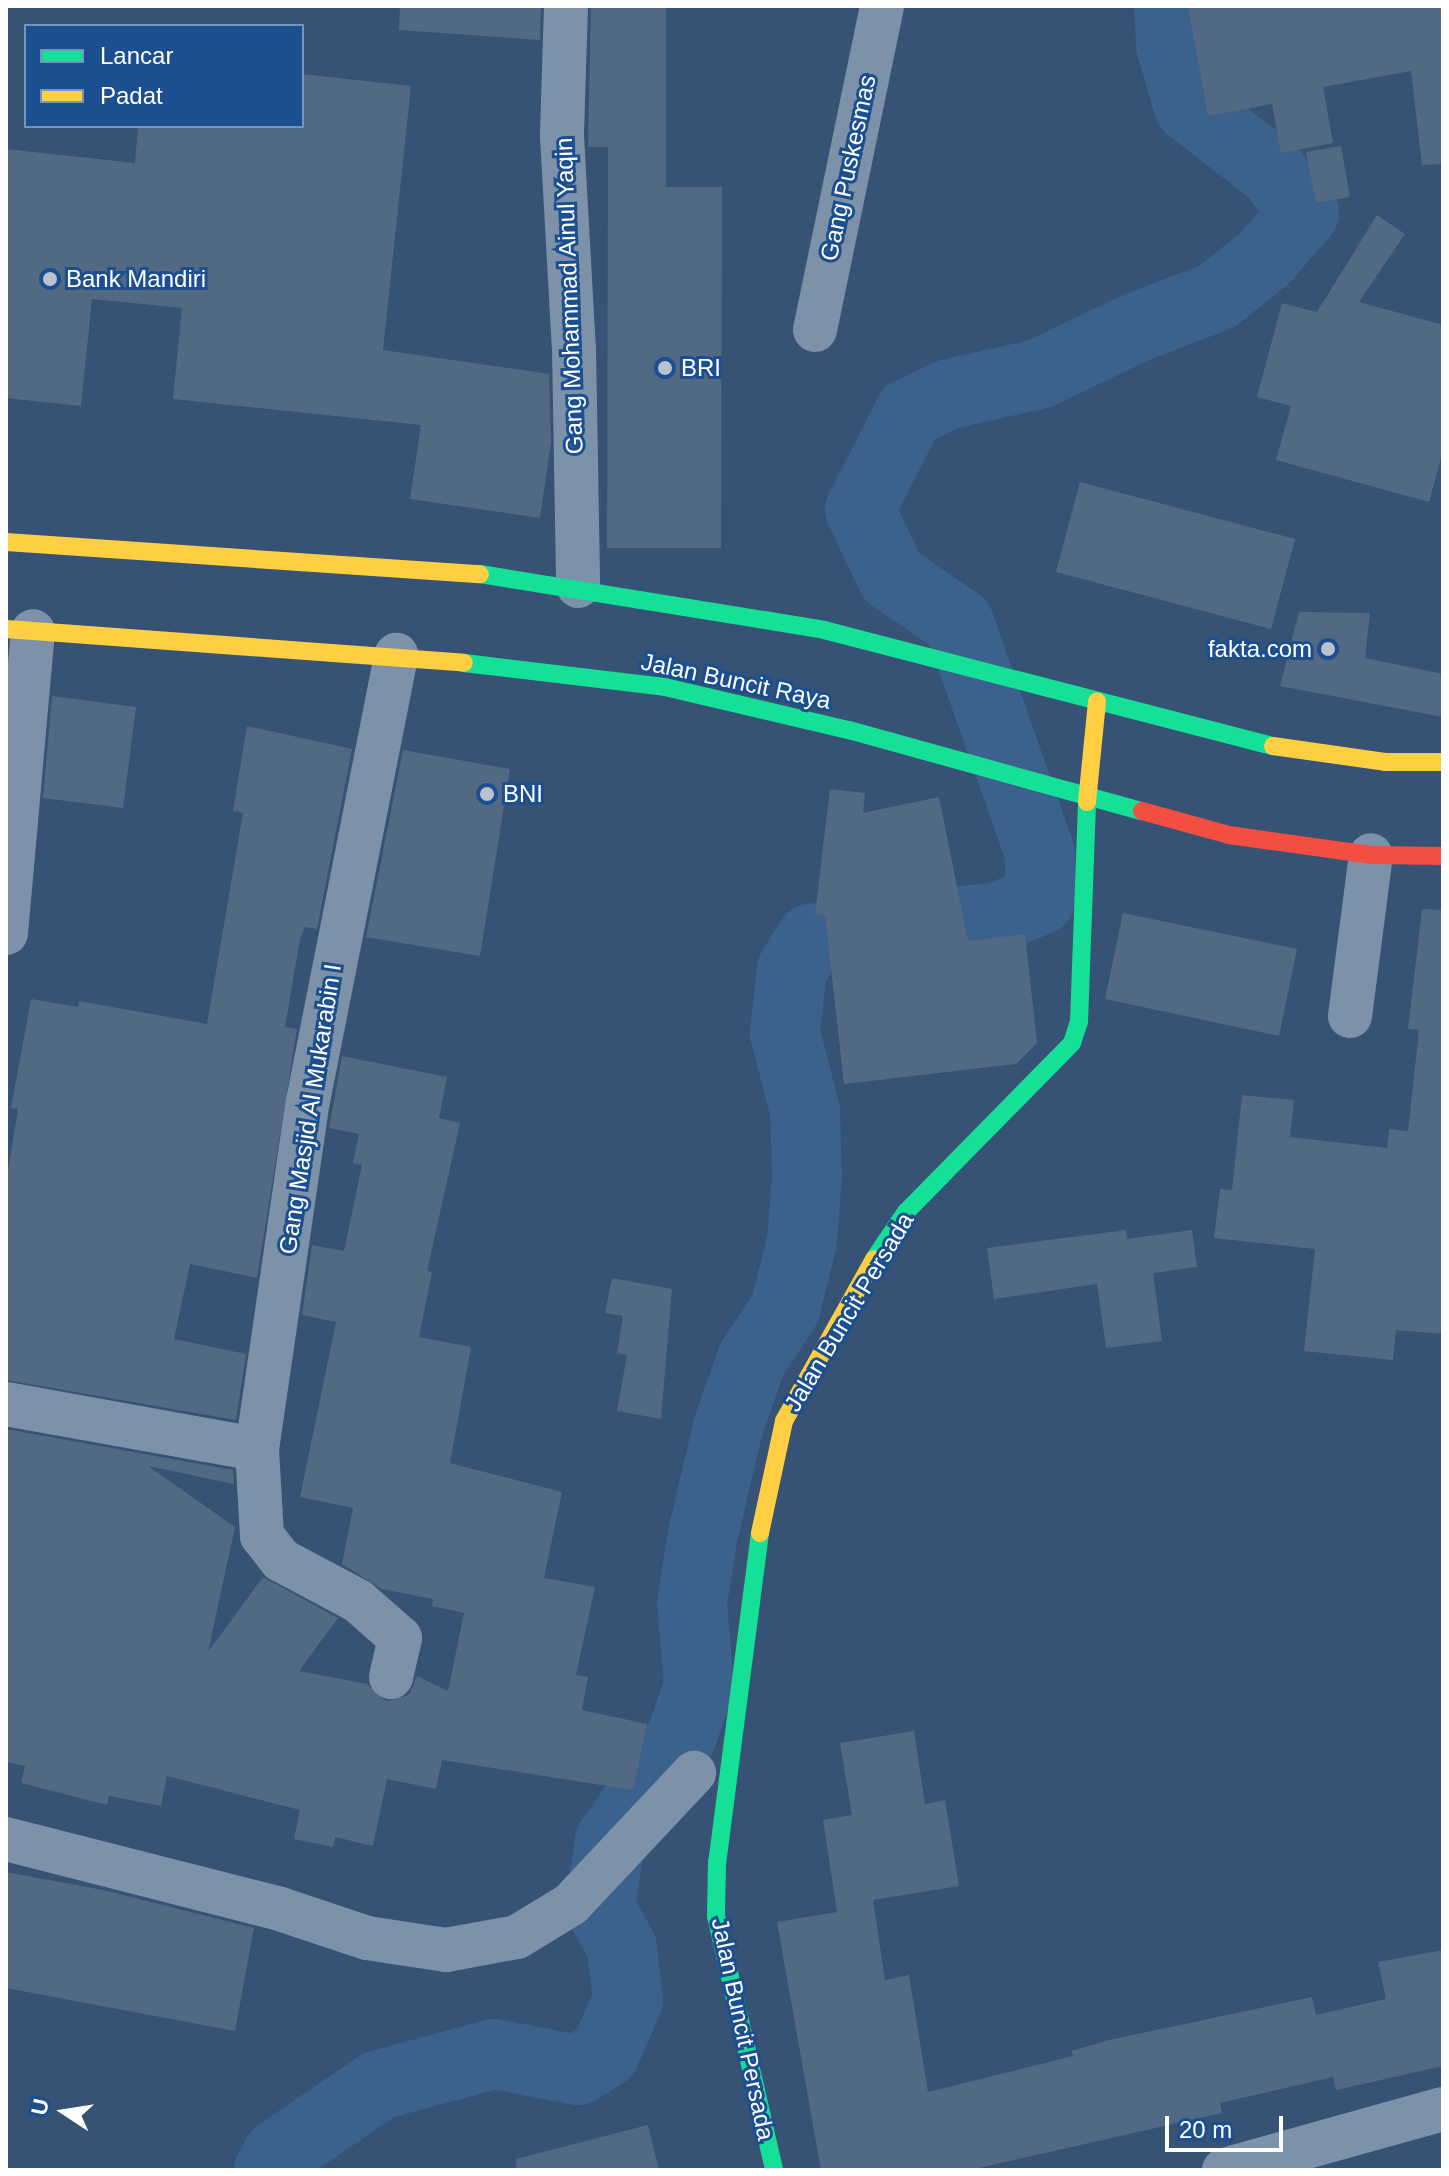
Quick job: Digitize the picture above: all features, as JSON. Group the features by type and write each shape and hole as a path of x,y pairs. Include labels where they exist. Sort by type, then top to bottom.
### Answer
{"main road":[{"path":"6,542 413,566 578,586 779,621 924,655 1254,743 1385,762 1443,762"},
{"name":"Jalan Buncit Raya","path":"20,630 396,655 665,687 954,758 1034,783 1229,835 1371,855 1443,856"},
{"name":"Jalan Buncit Persada","path":"774,2170 716,1916 717,1862 751,1578 784,1421 878,1252 906,1212 1072,1043 1079,1022 1087,796 1097,701"}],"street":[{"name":"Gang Mohammad Ainul Yaqin","path":"566,6 562,136 574,348 578,586"},
{"name":"Gang Puskesmas","path":"815,330 882,6"},
{"path":"6,933 20,630"},
{"name":"Gang Masjid Al Mukarabin I","path":"391,1677 400,1638 358,1601 281,1560 262,1536 257,1449 308,1101 396,655"},
{"path":"1350,1016 1371,855"},
{"path":"6,1404 257,1449"},
{"path":"6,1839 403,1946 446,1950 517,1937 571,1904 694,1773"},
{"path":"1224,2170 1443,2109"}],"building":[{"path":"400,6 541,6 540,40 399,30"},
{"name":"BRI","path":"591,6 666,6 666,187 722,187 721,548 607,548 608,147 588,147"},
{"path":"1188,6 1443,6 1443,164 1422,165 1411,71 1323,87 1333,143 1281,153 1272,104 1208,116"},
{"path":"304,74 411,86 383,350 549,374 551,442 540,518 410,499 421,425 173,399 182,308 92,299 81,406 6,398 6,149 135,163 138,128 304,128"},
{"path":"1341,146 1350,197 1316,203 1306,152"},
{"path":"1377,215 1405,234 1359,302 1443,325 1443,451 1429,502 1276,460 1291,406 1257,397 1282,303 1317,312"},
{"path":"1080,482 1295,539 1271,629 1056,572"},
{"name":"fakta.com","path":"1299,612 1370,613 1365,658 1443,674 1443,717 1280,686"},
{"path":"52,696 136,707 123,808 43,798"},
{"path":"247,726 352,749 317,929 305,927 300,939 285,1027 297,1029 257,1278 190,1264 174,1339 246,1354 236,1420 6,1380 6,1183 18,1109 11,1108 31,999 78,1007 79,1001 207,1024 243,813 233,811"},
{"path":"403,750 510,769 480,956 366,937"},
{"path":"830,789 865,793 863,813 939,797 968,941 1025,934 1037,1043 1016,1064 844,1084 825,915 815,914"},
{"path":"1422,909 1443,910 1443,1334 1396,1330 1393,1360 1304,1351 1315,1249 1214,1238 1220,1189 1232,1190 1242,1095 1294,1100 1290,1137 1387,1148 1389,1129 1408,1131 1419,1030 1408,1029"},
{"path":"1123,913 1297,949 1279,1036 1105,999"},
{"path":"342,1056 447,1077 439,1118 460,1123 427,1271 432,1272 419,1337 471,1347 450,1463 562,1492 544,1578 595,1587 576,1675 588,1677 582,1710 647,1724 633,1790 442,1760 436,1789 387,1779 373,1846 335,1837 333,1847 294,1839 300,1810 167,1776 161,1806 109,1796 107,1805 21,1783 25,1766 6,1762 6,1429 233,1470 234,1484 148,1466 235,1527 208,1652 263,1577 338,1618 299,1671 367,1684 386,1701 409,1695 417,1676 448,1691 464,1613 432,1606 433,1599 382,1589 342,1564 353,1508 300,1497 336,1322 302,1315 312,1245 344,1251 362,1165 353,1163 359,1134 329,1128"},
{"path":"1126,1230 1127,1239 1192,1230 1197,1267 1153,1273 1162,1341 1106,1348 1097,1284 994,1299 987,1248"},
{"path":"612,1278 672,1289 661,1419 617,1411 627,1355 617,1353 623,1316 605,1313"},
{"path":"914,1731 925,1804 945,1800 959,1886 873,1900 885,1980 909,1975 928,2092 1073,2056 1071,2051 1109,2040 1312,1997 1316,2015 1386,1999 1378,1962 1443,1950 1443,2066 1336,2090 1333,2077 1220,2103 1222,2113 970,2170 821,2170 777,1922 837,1912 823,1820 852,1815 840,1743"},
{"path":"6,1872 103,1890 254,1928 235,2031 6,1988"},
{"path":"648,2125 659,2170 517,2170 516,2159"}],"waterway":[{"path":"269,2170 278,2154 379,2085 494,2054 578,2070 605,2053 628,2000 622,1948 600,1907 610,1841 681,1738 699,1686 692,1603 703,1534 728,1427 752,1359 785,1309 802,1241 807,1176 805,1111 785,1033 792,969 811,939 998,917 1040,900 1040,853 959,623 892,577 860,510 909,413 949,394 1039,374 1137,327 1216,297 1265,258 1304,213 1273,172 1189,107 1171,46 1169,6"}],"traffic: fast":[{"path":"480,574 824,630 1273,746"},
{"path":"464,663 665,687 849,730 1142,811"},
{"path":"874,1259 906,1212 1072,1043 1079,1022 1087,802"},
{"path":"760,1533 717,1862 716,1916 774,2170"}],"traffic: slow":[{"path":"6,542 480,574"},
{"path":"6,629 464,663"},
{"path":"1087,802 1097,701"},
{"path":"1273,746 1385,762 1443,762"},
{"path":"760,1533 784,1421 874,1259"}],"traffic: jam":[{"path":"1142,811 1229,835 1371,855 1443,856"}],"place":[{"name":"Bank Mandiri","path":"50,279"},
{"name":"BRI","path":"665,368"},
{"name":"fakta.com","path":"1328,649"},
{"name":"BNI","path":"487,794"}]}
